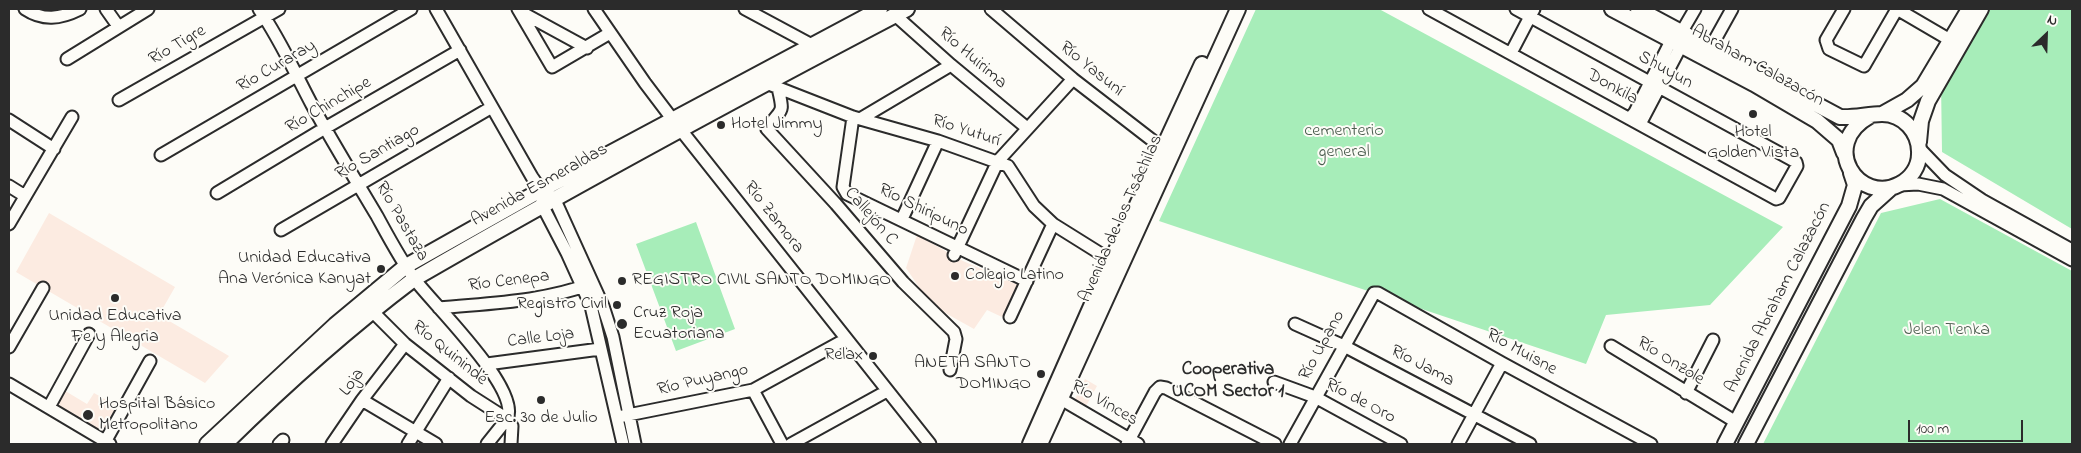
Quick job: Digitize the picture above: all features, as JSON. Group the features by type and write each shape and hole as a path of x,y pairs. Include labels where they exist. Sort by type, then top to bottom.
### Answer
{"main road":[{"name":"Avenida Esmeraldas","path":"225,444 273,389 334,325 406,266 541,190 676,124 816,49 880,9"},
{"name":"Avenida de los Tsáchilas","path":"1167,153 1227,9"},
{"name":"Avenida de los Tsáchilas","path":"1040,444 1057,397 1116,264 1167,153 1238,9"},
{"name":"Abraham Calazacón","path":"1612,9 1840,117 1876,115"},
{"name":"Abraham Calazacón","path":"1638,9 1678,40 1817,121 1839,140 1847,162"},
{"path":"1895,186 1875,188 1859,181 1847,162 1846,143 1850,132 1858,122 1907,100 1923,86 1969,9"},
{"path":"1746,444 1871,206 1895,186 1906,180 1917,166 1921,121 1928,101 1981,9"},
{"name":"Avenida Esmeraldas","path":"207,444 273,389 414,279 548,202 676,124 772,86 816,49 901,12"},
{"path":"1876,115 1894,116 1905,122 1914,132 1919,146"},
{"name":"Avenida Abraham Calazacón","path":"1725,444 1849,206 1855,185 1847,162"},
{"name":"Avenida de los Tsáchilas","path":"1030,444 1057,397"}],"street":[{"path":"25,9 40,17 50,18 63,16 80,9"},
{"path":"106,9 118,26"},
{"path":"67,59 148,9"},
{"name":"Río Tigre","path":"119,100 262,13 279,9"},
{"name":"Río Curaray","path":"161,154 411,9"},
{"path":"436,9 548,202 609,325 635,444"},
{"name":"Río Zamora","path":"594,9 676,124 929,444"},
{"path":"745,9 816,49"},
{"name":"Río Yasuní","path":"991,9 1073,79 1167,153"},
{"name":"Donkila","path":"1429,9 1778,199"},
{"name":"Shuyun","path":"1516,9 1532,12 1655,85 1797,164 1778,199"},
{"path":"1640,124 1655,85 1695,9"},
{"path":"1712,45 1732,9"},
{"path":"1844,9 1826,40 1827,45 1829,49 1864,66 1897,9 1950,40"},
{"path":"518,10 552,67 610,33"},
{"path":"518,10 587,48"},
{"name":"Río Huirima","path":"901,12 951,65 1027,128"},
{"path":"1512,53 1532,12"},
{"name":"Río Pastaza","path":"262,13 325,128 414,279 487,364 504,391 508,404 509,414 507,419 512,426 511,444"},
{"name":"Río Chinchipe","path":"217,193 460,50"},
{"path":"857,118 951,65"},
{"path":"957,250 998,161 1073,79"},
{"path":"1630,118 1655,85"},
{"name":"Río Yuturí","path":"772,86 857,118 938,141 1008,166 1034,206 1053,224 1116,264"},
{"name":"Callejón C","path":"772,86 782,105 781,114 767,130 836,204 902,282 954,332 956,339 950,370"},
{"name":"Río Santiago","path":"282,230 492,107"},
{"path":"9,224 72,117"},
{"name":"Río Shiripuno","path":"857,118 843,187 844,191 902,219 957,250 1028,281"},
{"path":"9,120 54,148"},
{"path":"902,219 938,141"},
{"path":"1919,146 1945,175 1982,200 2072,250"},
{"path":"1895,186 1918,184 1943,189 2072,260"},
{"path":"9,186 25,196"},
{"path":"1010,317 1053,224"},
{"path":"588,285 600,349 623,444"},
{"name":"Río Cenepa","path":"439,308 528,299 588,285"},
{"path":"9,347 43,288"},
{"name":"Río Upano","path":"1290,444 1374,293"},
{"name":"Río Muisne","path":"1374,293 1378,293 1502,364 1651,444"},
{"name":"Río Quinindé","path":"373,312 405,344 472,396 507,419"},
{"name":"Río Jama","path":"1295,324 1344,346 1530,444"},
{"path":"596,328 609,325"},
{"path":"48,407 89,334"},
{"name":"Río Puyango","path":"616,417 753,390 846,339"},
{"path":"1686,393 1714,340"},
{"name":"Loja","path":"332,444 362,400 405,344"},
{"name":"Río Onzole","path":"1611,346 1736,422"},
{"name":"Calle Loja","path":"487,364 600,349"},
{"path":"9,384 107,443 150,361"},
{"path":"1458,444 1502,364"},
{"path":"408,444 449,378"},
{"name":"Río de Oro","path":"1274,382 1315,397 1401,444"},
{"path":"1132,443 1155,392 1160,387 1166,388 1276,444"},
{"path":"753,390 782,444"},
{"path":"791,444 887,391"},
{"name":"Río Vinces","path":"1057,397 1132,443"},
{"path":"362,400 436,444"},
{"path":"487,444 507,419"}],"shaded area":[{"name":"Unidad Educativa Fe y Alegria","path":"49,213 175,287 159,315 229,356 205,383 16,272"},
{"name":"Colegio Latino","path":"917,235 963,261 1018,285 1002,317 987,310 974,329 931,305 906,268"},
{"path":"1085,379 1097,386 1085,408 1073,403"},
{"name":"Hospital Básico Metropolitano","path":"62,389 87,404 94,393 117,406 100,436 51,408"}],"green space":[{"name":"cementerio general","path":"1256,9 1379,9 1783,227 1710,305 1606,315 1586,364 1159,221"},
{"path":"1986,9 2072,9 2072,229 1942,152 1941,82"},
{"name":"Jelen Tenka","path":"1940,199 2072,271 2072,444 1763,444 1881,213"},
{"path":"696,222 735,329 676,351 636,244"}],"place":[{"name":"Hotel Golden Vista","path":"1753,114"},
{"name":"Hotel Jimmy","path":"721,125"},
{"name":"Unidad Educativa Ana Verónica Kanyat","path":"381,269"},
{"name":"Colegio Latino","path":"955,276"},
{"name":"REGISTRO CIVIL SANTO DOMINGO","path":"622,281"},
{"name":"Unidad Educativa Fe y Alegria","path":"115,298"},
{"name":"Registro Civil","path":"617,305"},
{"name":"Cruz Roja Ecuatoriana","path":"622,324"},
{"name":"Relax","path":"873,356"},
{"name":"ANETA SANTO DOMINGO","path":"1041,374"},
{"name":"Esc. 30 de Julio","path":"541,400"},
{"name":"Hospital Básico Metropolitano","path":"88,415"}],"district":[{"name":"Cooperativa UCOM Sector 1","path":"1228,382"}]}
